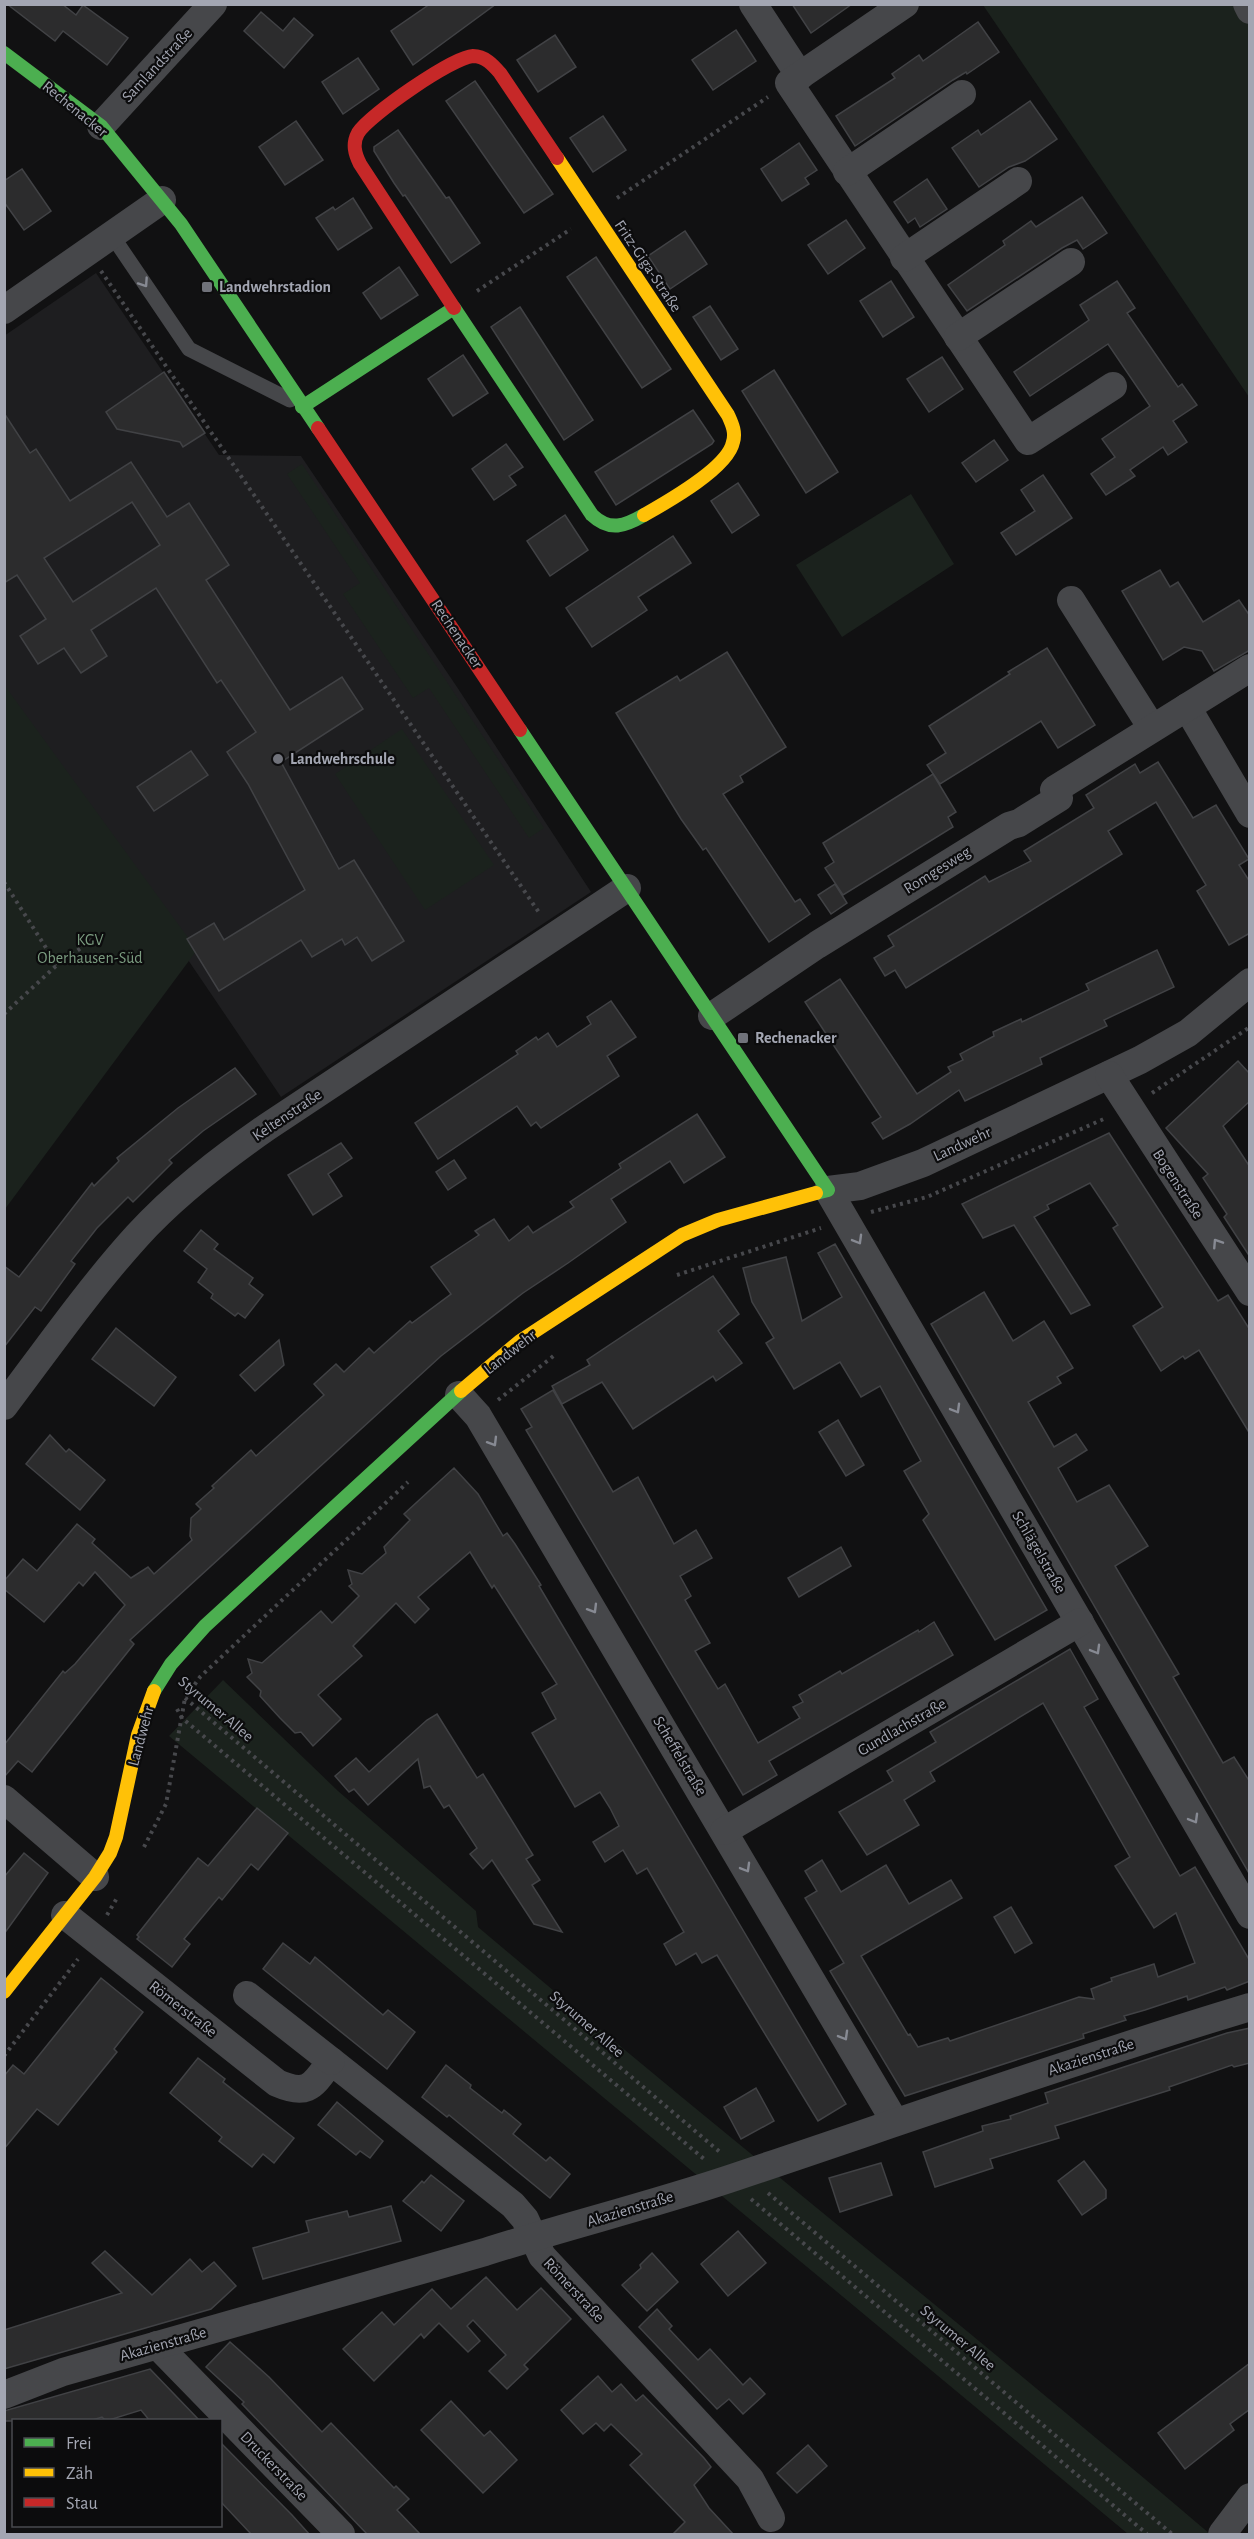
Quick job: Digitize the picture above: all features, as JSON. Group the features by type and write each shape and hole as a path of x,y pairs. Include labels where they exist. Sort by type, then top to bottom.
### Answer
{"street":[{"name":"Samlandstraße","path":"101,126 213,4"},
{"path":"753,4 847,172 1028,441 1113,386"},
{"path":"794,80 905,4"},
{"path":"1247,4 1250,10"},
{"name":"Rechenacker","path":"4,53 101,126 181,224 828,1190"},
{"name":"Fritz-Giga-Straße","path":"470,56 482,57 500,73 734,427 735,441 730,453 720,464 633,521 613,527 602,524 592,514 454,308 355,158 356,136 369,119 453,63 470,56"},
{"path":"847,172 962,94"},
{"path":"904,258 1018,181"},
{"path":"4,310 162,200"},
{"path":"958,337 1071,262"},
{"path":"302,407 454,308"},
{"path":"1071,600 1152,728"},
{"name":"Romgesweg","path":"712,1016 817,945 1009,826 1059,798 1054,790 1250,668"},
{"path":"1187,707 1250,814"},
{"name":"Keltenstraße","path":"4,1406 80,1305 137,1236 186,1190 259,1133 627,888"},
{"name":"Landwehr","path":"4,1992 95,1877 113,1846 143,1720 161,1679 184,1648 205,1626 498,1358 520,1341 682,1235 718,1220 828,1190 860,1186 922,1163 1165,1048 1188,1034 1250,982"},
{"name":"Bogenstraße","path":"1109,1074 1250,1292"},
{"name":"Schlägelstraße","path":"828,1190 1250,1915"},
{"name":"Scheffelstraße","path":"459,1395 478,1416 895,2122"},
{"name":"Gundlachstraße","path":"724,1831 1080,1622"},
{"path":"4,1799 95,1877"},
{"name":"Römerstraße","path":"65,1915 277,2083 289,2088 305,2090 312,2086 331,2061"},
{"name":"Römerstraße","path":"247,1995 513,2205 525,2219 542,2256 750,2479 771,2518"},
{"name":"Akazienstraße","path":"4,2395 63,2373 485,2252 531,2236 560,2230 737,2176 895,2122 1250,2007"},
{"name":"Druckerstraße","path":"157,2345 341,2535"},
{"path":"1222,2535 1250,2497"}],"lane":[{"path":"111,234 189,349 302,407"}],"path":[{"path":"454,308 794,80"},
{"path":"87,251 555,936"},
{"path":"4,882 57,965"},
{"path":"4,1014 57,965 99,935"},
{"path":"668,1280 678,1274 846,1220 927,1197 1129,1108 1250,1027"},
{"path":"478,1416 564,1347"},
{"path":"141,1854 166,1804 185,1698 200,1677 408,1482"},
{"name":"Styrumer Allee","path":"161,1679 737,2176 1147,2535"},
{"name":"Styrumer Allee","path":"161,1679 182,1718 1172,2535"},
{"path":"4,2056 94,1939 120,1892"}],"shaded area":[{"name":"Landwehrschule","path":"96,273 219,455 301,456 457,687 591,892 281,1097 5,690 4,336"}],"green space":[{"path":"983,5 1239,5 1250,22 1249,397"},
{"path":"302,464 544,828 529,838 429,688 413,698 343,594 360,583 287,474"},
{"path":"911,494 954,564 842,637 796,565"},
{"name":"KGV Oberhausen-Süd","path":"5,686 197,950 5,1209"},
{"path":"402,729 494,865 425,910 335,774"},
{"path":"223,1680 338,1791 476,1911 478,1927 1210,2534 1128,2534 169,1736"}],"building":[{"path":"7,4 62,4 76,15 83,5 128,38 107,65 63,31 55,41"},
{"path":"430,4 496,4 413,65 391,31"},
{"path":"792,4 852,4 811,33"},
{"path":"261,12 283,31 294,18 313,35 284,68 244,31"},
{"path":"978,22 999,52 855,146 836,116 895,78 892,74 919,55 923,61"},
{"path":"736,30 756,61 713,90 692,60"},
{"path":"555,35 576,67 538,92 517,60"},
{"path":"358,58 379,89 343,114 322,82"},
{"path":"475,81 553,194 524,213 446,101"},
{"path":"1030,101 1057,139 1025,161 1009,167 979,187 952,148 978,130 981,135"},
{"path":"603,116 626,150 593,172 570,138"},
{"path":"296,121 323,160 285,185 259,147"},
{"path":"398,130 446,198 449,197 480,243 451,263 374,151 374,147"},
{"path":"799,143 817,170 805,178 809,184 782,201 761,169"},
{"path":"22,169 51,211 24,230 4,202 4,181"},
{"path":"927,179 947,209 920,227 915,218 908,223 894,202"},
{"path":"1082,197 1107,233 1083,249 1077,240 1062,248 967,311 948,285 1005,245 1003,241 1031,221 1036,227"},
{"path":"353,198 372,228 338,250 316,218 333,207 335,210"},
{"path":"846,220 865,248 828,274 808,245"},
{"path":"685,231 707,264 670,289 648,256"},
{"path":"596,257 671,369 642,388 567,277"},
{"path":"399,267 418,295 381,319 363,293"},
{"path":"891,281 914,317 883,337 860,301"},
{"path":"1117,281 1135,308 1127,313 1178,387 1182,384 1197,405 1173,421 1187,442 1168,455 1163,447 1130,470 1135,476 1106,495 1091,474 1115,457 1102,439 1150,406 1108,344 1030,396 1014,372 1089,320 1080,305"},
{"path":"710,306 738,349 721,360 693,317"},
{"path":"520,307 593,420 564,440 491,327"},
{"path":"463,355 488,393 453,416 428,379"},
{"path":"942,357 963,389 929,412 907,379"},
{"path":"774,370 838,472 806,493 742,391"},
{"path":"164,372 205,433 183,447 180,442 117,429 106,412"},
{"path":"693,410 714,441 712,444 616,505 595,472"},
{"path":"4,413 30,453 36,449 70,501 131,462 167,517 189,503 229,565 206,580 290,710 342,677 363,709 281,762 339,869 354,860 404,941 372,961 357,937 345,945 342,939 312,957 301,940 219,991 187,939 214,923 224,940 305,890 248,784 227,752 256,732 221,680 217,683 156,588 91,630 107,656 81,673 64,648 38,664 20,636 46,619 17,575 4,583","holes":["132,502 160,545 73,602 44,558"]},
{"path":"994,440 1008,460 976,482 962,463"},
{"path":"506,444 523,467 509,476 516,485 494,500 472,469"},
{"path":"1043,475 1072,518 1016,555 1001,533 1035,511 1021,490"},
{"path":"738,483 759,515 732,533 711,501"},
{"path":"565,515 588,550 550,576 527,541"},
{"path":"673,536 691,563 638,597 647,610 592,647 566,608"},
{"path":"1160,570 1170,587 1178,582 1203,622 1239,600 1250,616 1250,650 1214,671 1202,651 1184,647 1163,660 1122,591"},
{"path":"1047,648 1095,725 1058,748 1041,721 940,784 927,765 946,753 929,726"},
{"path":"727,652 786,747 740,776 743,782 723,794 795,902 800,899 810,914 769,942 706,848 703,850 681,819 616,713 677,676 680,681"},
{"path":"191,751 208,775 154,811 137,787"},
{"path":"1158,762 1193,818 1216,805 1249,859 1239,865 1250,882 1250,933 1229,945 1197,891 1206,885 1156,802 1108,831 1122,854 906,988 895,970 885,976 874,958 894,946 888,936 985,876 989,882 1031,861 1024,851 1094,808 1086,795 1135,764 1140,773"},
{"path":"933,774 956,812 948,817 953,827 843,895 825,868 834,862 823,843"},
{"path":"835,884 847,903 831,914 818,895"},
{"path":"1157,950 1174,987 1104,1020 1107,1026 1040,1058 1042,1064 965,1101 959,1090 910,1124 883,1139 872,1123 881,1117 805,1002 840,979 917,1094 951,1072 948,1067 963,1060 960,1054 994,1036 993,1032 1021,1019 1022,1022 1089,990 1086,984"},
{"path":"611,1001 636,1037 607,1056 619,1076 541,1128 536,1122 531,1126 517,1106 438,1159 415,1123 518,1054 516,1051 536,1037 538,1040 548,1033 557,1047 591,1024 587,1017"},
{"path":"1238,1061 1250,1074 1250,1101 1223,1126 1250,1167 1250,1257 1224,1217 1227,1214 1203,1178 1208,1174 1166,1128"},
{"path":"235,1068 256,1094 203,1131 169,1160 172,1163 133,1202 128,1197 97,1228 71,1261 75,1264 41,1311 35,1307 4,1347 4,1266 19,1277 92,1183 94,1186 119,1161 117,1158 178,1108"},
{"path":"697,1114 725,1157 684,1183 670,1161 611,1199 626,1222 523,1293 441,1356 130,1640 134,1644 32,1772 18,1761 4,1777 4,1745 63,1671 65,1673 75,1664 125,1605 95,1572 83,1586 79,1582 44,1622 4,1589 4,1581 23,1559 37,1571 77,1524 95,1539 92,1543 131,1578 148,1567 154,1574 192,1540 190,1536 191,1518 201,1509 196,1504 214,1488 212,1486 251,1450 256,1456 324,1395 314,1384 336,1364 344,1372 369,1348 374,1353 410,1321 412,1323 451,1294 431,1267 479,1235 475,1231 494,1219 509,1241 528,1226 533,1233 574,1207 570,1202 621,1168 619,1164"},
{"path":"1109,1133 1218,1301 1228,1295 1250,1330 1250,1434 1199,1350 1185,1359 1183,1356 1161,1371 1133,1326 1163,1307 1113,1228 1118,1225 1090,1183 1047,1205 1049,1209 1034,1217 1090,1305 1071,1314 1014,1225 983,1238 962,1204"},
{"path":"341,1143 352,1158 328,1174 342,1196 313,1215 288,1175"},
{"path":"454,1160 466,1178 448,1190 436,1172"},
{"path":"201,1230 218,1244 214,1249 253,1278 249,1284 263,1295 245,1318 238,1313 235,1316 211,1298 213,1294 198,1282 207,1269 184,1251"},
{"path":"835,1244 1047,1610 995,1640 923,1520 929,1514 904,1471 921,1461 880,1386 861,1397 840,1362 794,1389 766,1343 774,1338 752,1302 743,1268 786,1257 802,1321 842,1297 818,1253"},
{"path":"713,1276 739,1314 718,1331 742,1363 716,1381 713,1376 633,1429 602,1382 562,1404 552,1386 590,1365 587,1360"},
{"path":"984,1292 1013,1341 1044,1321 1073,1368 1057,1377 1061,1383 1028,1402 1054,1447 1076,1434 1087,1450 1058,1468 1077,1502 1109,1485 1148,1546 1115,1566 1179,1674 1173,1677 1223,1763 1234,1757 1250,1782 1250,1875 931,1324"},
{"path":"116,1328 176,1377 154,1406 92,1359"},
{"path":"279,1340 284,1365 255,1391 240,1375"},
{"path":"553,1390 613,1492 638,1477 674,1544 696,1530 712,1558 680,1576 691,1596 685,1600 710,1643 695,1651 718,1689 725,1684 758,1743 800,1718 793,1707 803,1702 799,1695 840,1671 842,1674 934,1622 953,1655 769,1761 777,1775 743,1795 526,1430 532,1427 521,1409"},
{"path":"838,1420 864,1465 846,1476 819,1432"},
{"path":"50,1435 66,1452 69,1449 105,1480 80,1510 26,1464"},
{"path":"454,1468 478,1494 503,1536 507,1533 541,1585 539,1586 846,2104 818,2121 717,1955 702,1963 696,1953 676,1965 664,1944 684,1932 647,1868 637,1874 623,1850 605,1862 593,1842 619,1826 600,1792 575,1807 532,1733 556,1719 542,1693 557,1684 494,1585 492,1588 470,1552 418,1597 429,1609 415,1623 396,1603 353,1646 362,1656 318,1695 341,1719 313,1746 301,1732 295,1733 280,1718 260,1696 261,1691 247,1677 252,1673 248,1659 262,1663 321,1611 332,1623 359,1596 349,1586 352,1584 348,1570 362,1574 386,1553 384,1547 410,1520 404,1514"},
{"path":"841,1547 851,1566 799,1597 788,1578"},
{"path":"1070,1649 1098,1699 1084,1707 1180,1876 1195,1867 1250,1961 1250,1981 1227,1990 1225,1987 1188,2000 1187,1996 1124,2016 1126,2020 1083,2034 1084,2038 905,2096 830,1971 844,1963 805,1898 817,1891 805,1871 822,1860 841,1892 886,1865 909,1904 951,1880 962,1898 861,1956 908,2035 910,2034 918,2047 948,2038 950,2041 1079,1997 1094,1999 1091,1989 1112,1981 1111,1978 1154,1964 1158,1977 1195,1963 1176,1913 1154,1928 1115,1866 1130,1857 1043,1703 930,1772 935,1781 904,1800 919,1825 867,1855 839,1812 893,1781 887,1771 936,1742 930,1732"},
{"path":"437,1714 477,1778 483,1774 533,1855 526,1859 540,1880 532,1885 562,1932 534,1924 492,1860 483,1869 470,1854 477,1848 449,1805 444,1808 430,1786 424,1788 418,1759 368,1805 354,1789 349,1792 335,1776 356,1758 369,1772 427,1720"},
{"path":"257,1808 288,1833 258,1870 251,1864 222,1900 219,1897 184,1939 190,1944 172,1967 137,1939 139,1937 137,1935 198,1858 208,1866"},
{"path":"24,1853 48,1873 4,1934 4,1877"},
{"path":"1011,1907 1032,1943 1015,1953 994,1917"},
{"path":"283,1943 310,1964 315,1957 383,2015 388,2010 415,2032 387,2069 263,1969"},
{"path":"101,1978 143,2012 114,2049 117,2052 58,2125 37,2109 4,2149 4,2076 13,2065 24,2074"},
{"path":"1250,2028 1250,2063 1234,2067 1232,2065 1169,2087 1170,2090 1055,2126 1059,2138 990,2159 993,2168 935,2187 923,2152 983,2131 982,2126 1011,2119 1010,2116 1048,2103 1045,2093 1227,2033"},
{"path":"198,2058 225,2079 223,2082 294,2138 274,2163 263,2154 252,2167 219,2141 222,2137 170,2093"},
{"path":"446,2065 471,2085 470,2088 502,2113 504,2110 521,2124 513,2134 546,2161 550,2157 570,2174 550,2198 449,2115 447,2117 422,2097"},
{"path":"756,2088 774,2121 741,2139 724,2107"},
{"path":"337,2102 383,2141 370,2158 360,2151 356,2155 318,2125"},
{"path":"1084,2161 1106,2190 1106,2198 1082,2215 1058,2181"},
{"path":"881,2163 892,2195 840,2212 829,2178"},
{"path":"431,2175 464,2201 441,2231 403,2201"},
{"path":"391,2206 401,2241 263,2279 253,2248 309,2232 306,2221 347,2211 349,2217"},
{"path":"738,2231 766,2263 728,2296 701,2264"},
{"path":"105,2251 152,2295 190,2259 202,2272 214,2262 236,2286 211,2309 4,2369 4,2330 122,2293 92,2263"},
{"path":"652,2253 678,2282 647,2311 622,2285 641,2268 640,2265"},
{"path":"486,2277 517,2310 541,2288 571,2319 524,2365 528,2369 507,2389 489,2371 506,2355 473,2320 467,2326 480,2341 468,2352 439,2323 424,2338 421,2334 374,2381 343,2349 382,2312 394,2325 432,2289 451,2309"},
{"path":"657,2309 672,2326 669,2329 698,2360 710,2349 743,2385 750,2378 765,2394 743,2414 729,2399 717,2409 639,2327"},
{"path":"230,2342 269,2377 322,2432 331,2423 394,2488 396,2486 409,2499 397,2510 421,2535 368,2535 242,2404 244,2402 206,2367"},
{"path":"1250,2363 1250,2409 1230,2424 1234,2430 1185,2469 1158,2433"},
{"path":"150,2369 198,2419 148,2419 141,2410 112,2419 102,2417 4,2421 4,2411"},
{"path":"598,2376 612,2392 621,2384 636,2401 643,2395 704,2458 711,2467 694,2485 709,2508 734,2535 672,2535 685,2522 630,2465 642,2454 611,2424 604,2431 596,2423 583,2434 561,2410"},
{"path":"451,2401 484,2436 490,2431 517,2460 483,2493 421,2430"},
{"path":"222,2444 310,2535 252,2535 222,2503"},
{"path":"808,2445 827,2466 797,2493 777,2473"}],"traffic: fast":[{"path":"4,53 101,126 181,224 318,428"},
{"path":"302,407 454,308 592,515 605,524 618,526 644,515"},
{"path":"520,730 828,1190 816,1193"},
{"path":"154,1691 171,1664 205,1626 461,1391"}],"traffic: slow":[{"path":"557,158 728,415 733,428 733,442 729,452 720,463 695,483 644,515"},
{"path":"461,1391 520,1341 682,1235 718,1220 816,1193"},
{"path":"4,1992 95,1877 110,1853 116,1837 138,1735 154,1691"}],"traffic: jam":[{"path":"454,308 360,164 355,149 358,133 412,88 448,66 477,56 500,73 557,158"},
{"path":"318,428 520,730"}],"place":[{"name":"Landwehrstadion","path":"207,287"},
{"name":"Landwehrschule","path":"278,759"},
{"name":"Rechenacker","path":"743,1038"}]}
